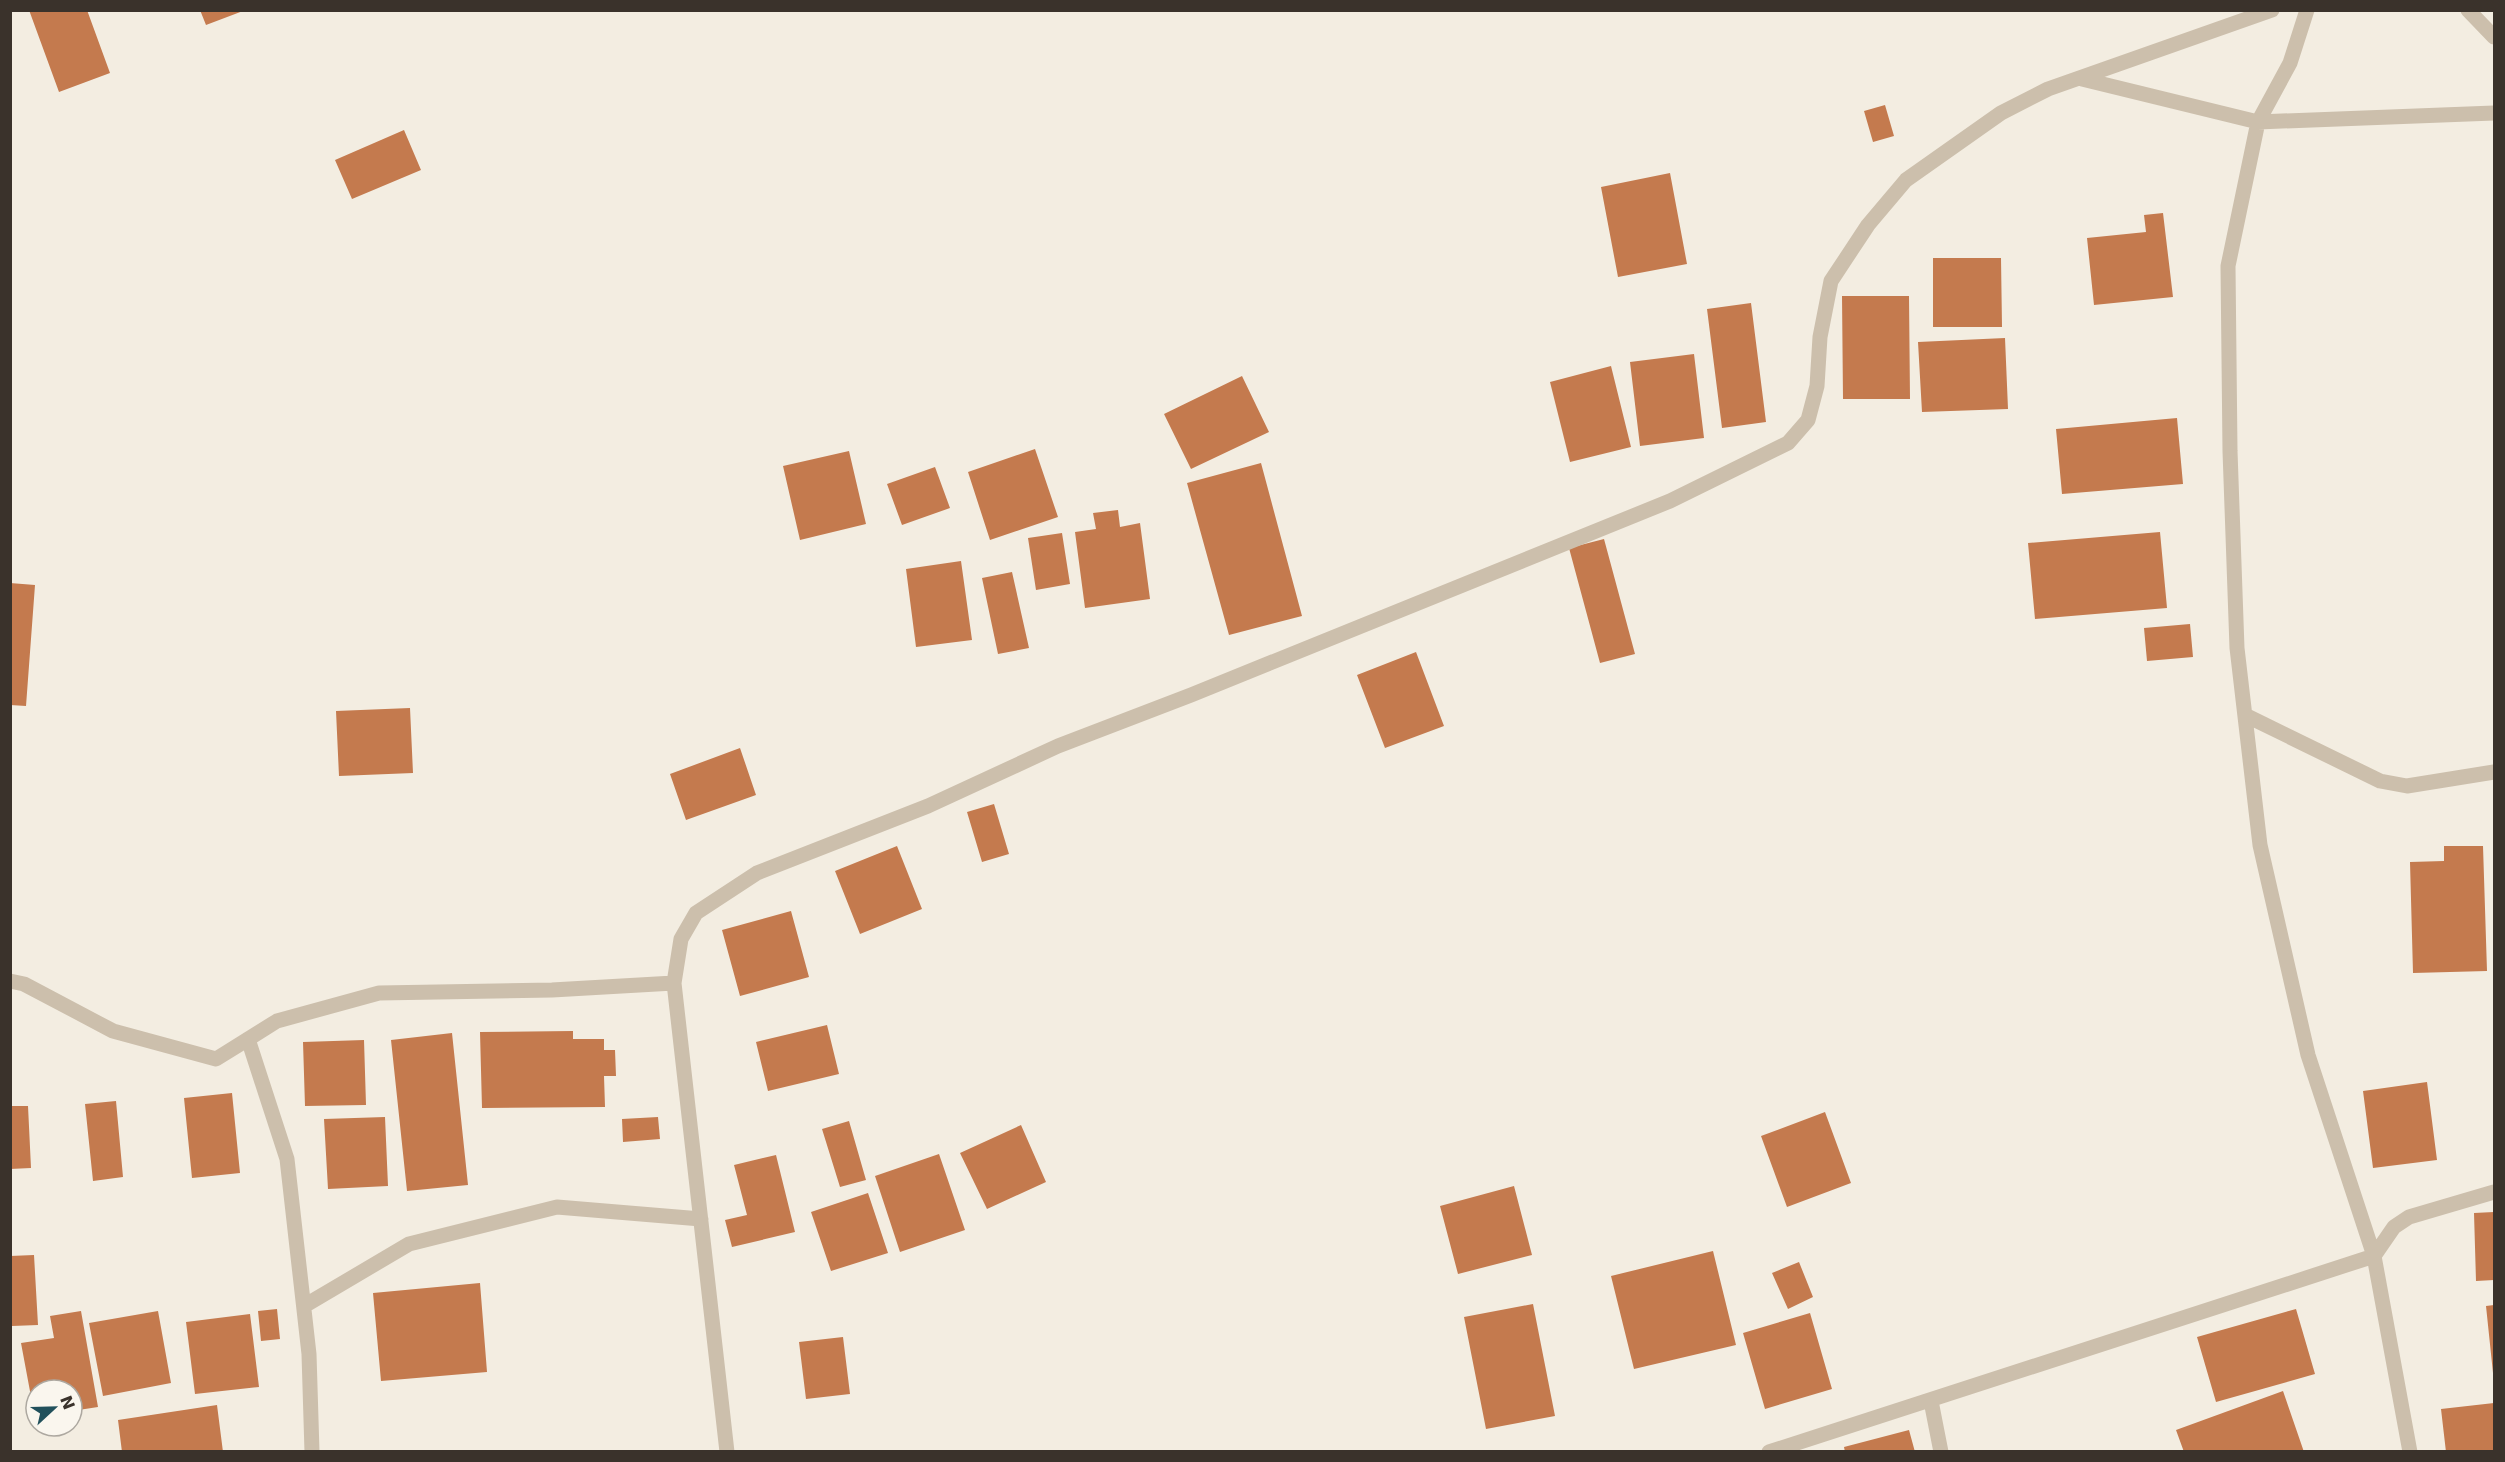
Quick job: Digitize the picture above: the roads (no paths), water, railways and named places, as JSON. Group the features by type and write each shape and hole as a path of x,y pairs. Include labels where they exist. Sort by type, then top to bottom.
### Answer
{"street":[{"path":"727,1452 674,983 681,939 696,913 757,873 928,806 1058,746 1191,695 1670,501 1788,443 1808,420 1817,386 1820,337 1831,280 1868,225 1906,180 2001,113 2048,89 2082,79 2272,10"},
{"path":"2307,10 2290,63 2258,122 2228,266 2237,648 2260,845 2308,1055 2374,1256 2410,1452"},
{"path":"2468,10 2494,37"},
{"path":"2082,79 2258,122 2494,113"},
{"path":"2245,715 2380,781 2407,786 2494,772"},
{"path":"10,981 24,984 114,1031 216,1059 277,1020 379,993 552,990 674,983"},
{"path":"248,1039 287,1159 309,1354 312,1452"},
{"path":"1769,1452 2374,1256 2394,1227 2409,1217 2494,1192"},
{"path":"304,1306 409,1244 557,1207 701,1219"},
{"path":"1930,1401 1941,1452"}]}
